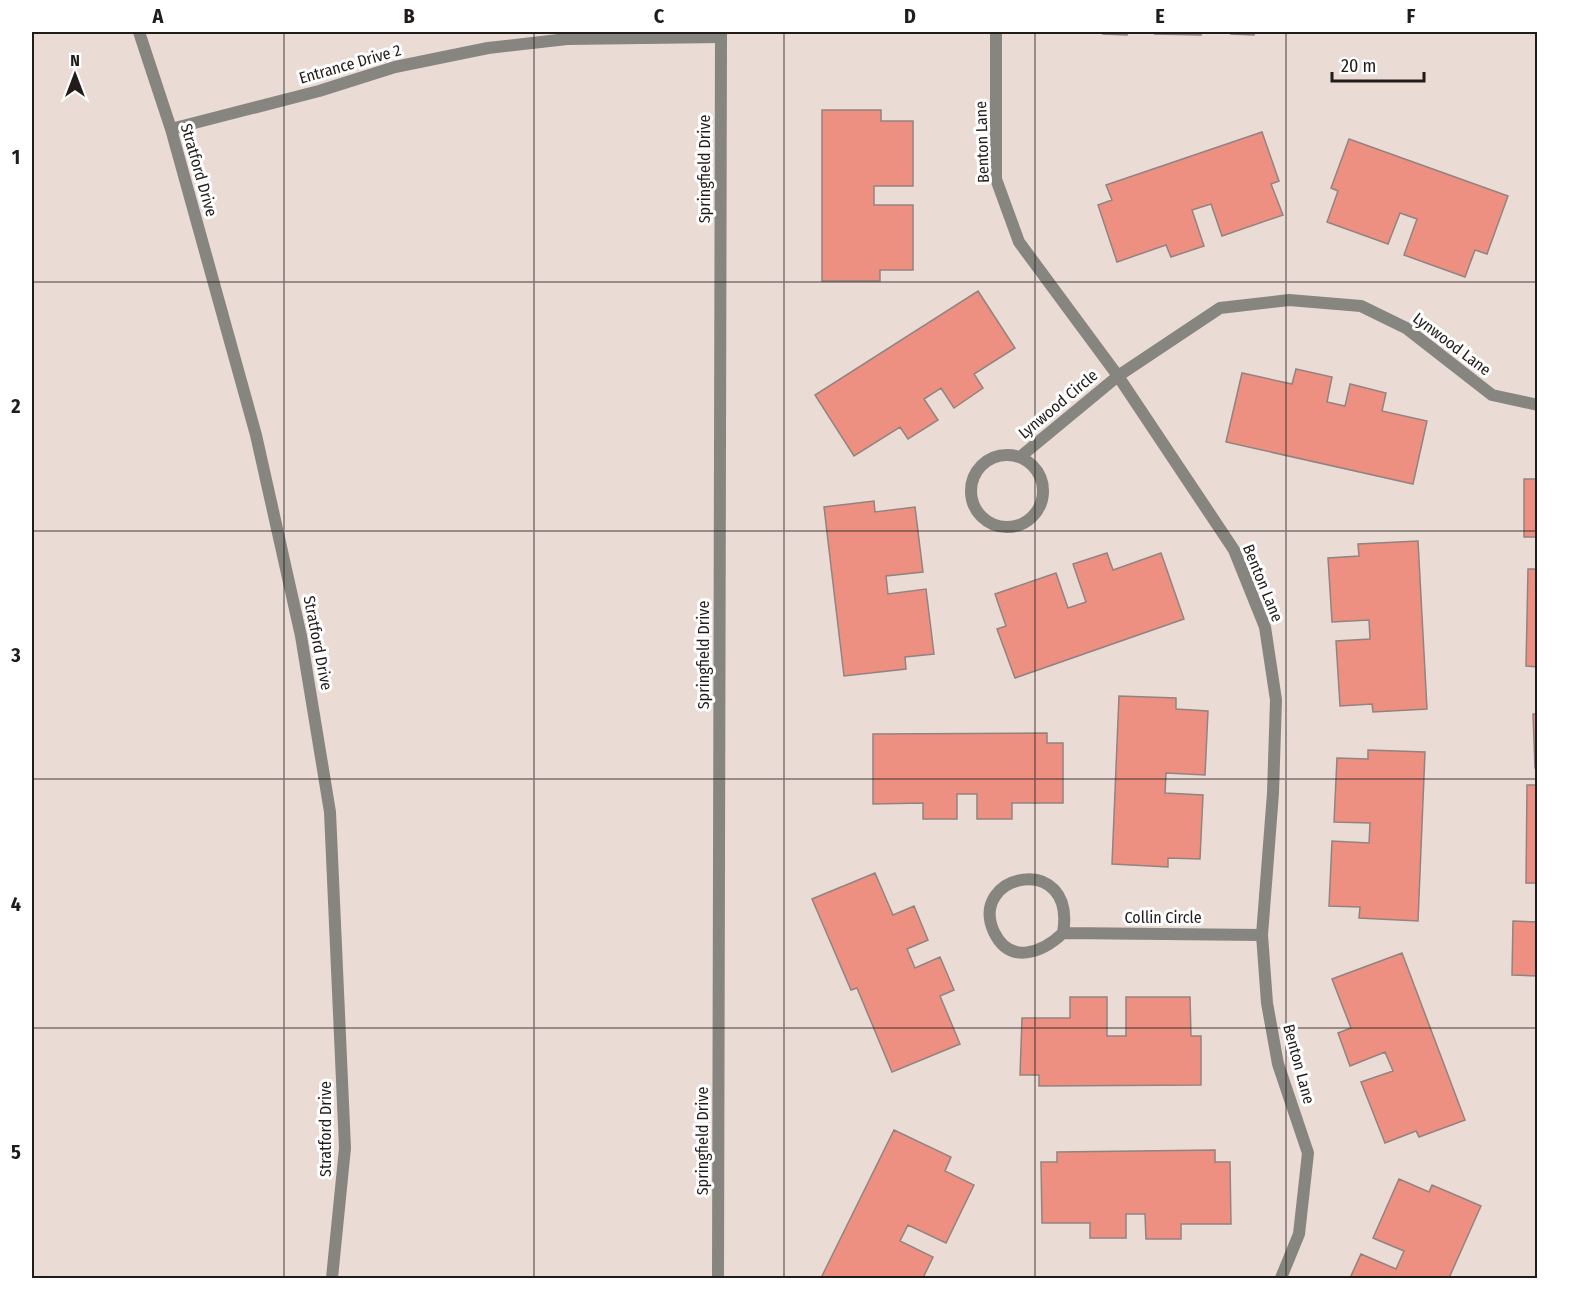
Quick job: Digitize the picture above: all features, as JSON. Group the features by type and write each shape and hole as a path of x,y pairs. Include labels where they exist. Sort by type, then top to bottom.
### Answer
{"street":[{"name":"Stratford Drive","path":"139,32 171,129 256,435 301,636 330,812 345,1148 332,1278"},
{"name":"Benton Lane","path":"996,32 996,179 1019,242 1118,376 1234,550 1265,627 1276,700 1273,793 1262,934 1267,1003 1278,1064 1308,1153 1299,1234 1281,1278"},
{"name":"Entrance Drive 2","path":"171,129 319,91 395,67 488,48 567,39 721,34"},
{"name":"Springfield Drive","path":"718,1278 721,34"},
{"name":"Lynwood Lane","path":"1118,376 1221,308 1289,300 1361,306 1406,328 1492,395 1538,405"},
{"name":"Lynwood Circle","path":"1020,457 1032,464 1040,476 1044,489 1042,504 1034,516 1023,525 1009,528 995,526 983,519 974,507 970,493 973,479 980,466 991,458 1005,455 1020,457 1118,376"},
{"path":"1020,879 1034,879 1048,884 1058,894 1064,908 1063,933 1049,946 1035,952 1021,952 1007,947 997,937 991,924 991,909 996,895 1006,885 1020,879"},
{"name":"Collin Circle","path":"1063,933 1262,934"}],"building":[{"path":"1103,32 1127,32 1127,35 1103,34"},
{"path":"1156,32 1202,32 1201,35 1155,34"},
{"path":"1231,32 1254,32 1254,35 1231,34"},
{"path":"822,110 881,110 881,121 913,121 913,186 874,186 874,205 913,205 913,270 880,270 880,281 822,281"},
{"path":"1262,132 1279,181 1271,184 1283,215 1222,236 1211,204 1192,210 1204,246 1171,257 1166,245 1117,262 1098,205 1112,200 1106,185"},
{"path":"1349,139 1508,196 1487,254 1475,250 1465,277 1404,255 1417,219 1400,213 1388,244 1327,222 1338,191 1331,188"},
{"path":"978,291 1015,348 974,374 983,388 954,408 941,388 924,399 938,420 908,439 900,427 854,456 815,395"},
{"path":"1296,369 1332,377 1327,402 1345,406 1350,384 1386,393 1382,411 1427,421 1413,484 1226,442 1242,373 1292,384"},
{"path":"1524,479 1538,479 1538,537 1524,537"},
{"path":"874,501 875,512 915,507 923,572 886,576 888,594 926,589 934,654 905,657 906,669 844,676 824,507"},
{"path":"1418,541 1427,709 1373,712 1372,704 1340,706 1336,641 1370,639 1369,620 1332,622 1328,558 1359,556 1358,544"},
{"path":"1107,553 1113,570 1161,553 1184,619 1015,678 997,629 1006,626 995,594 1056,573 1068,608 1086,602 1073,564"},
{"path":"1528,569 1538,569 1538,667 1526,666"},
{"path":"1119,696 1176,698 1176,709 1208,711 1205,775 1166,773 1165,793 1203,795 1200,859 1168,858 1168,867 1112,864"},
{"path":"1533,714 1538,714 1538,768 1535,768"},
{"path":"1047,733 1047,743 1063,743 1063,803 1012,803 1012,819 977,819 977,794 957,794 957,819 923,819 923,803 873,804 873,734"},
{"path":"1368,750 1425,752 1418,921 1359,918 1360,907 1329,906 1332,841 1369,843 1370,823 1334,822 1337,758 1368,759"},
{"path":"1527,785 1538,785 1538,883 1526,883"},
{"path":"875,873 893,915 914,906 928,940 907,949 915,968 940,957 954,990 940,996 960,1044 892,1072 857,988 851,990 812,899"},
{"path":"1513,921 1538,922 1538,976 1512,975"},
{"path":"1402,953 1465,1120 1419,1137 1416,1131 1385,1143 1361,1082 1393,1071 1385,1052 1350,1066 1338,1033 1351,1028 1332,979"},
{"path":"1070,997 1107,997 1107,1036 1126,1036 1126,997 1190,997 1191,1036 1201,1036 1201,1085 1039,1086 1039,1075 1020,1075 1022,1018 1070,1018"},
{"path":"894,1130 951,1157 945,1171 974,1185 946,1243 908,1225 900,1241 933,1257 923,1278 821,1278"},
{"path":"1215,1150 1215,1162 1230,1162 1231,1224 1181,1224 1181,1239 1146,1239 1145,1214 1126,1214 1126,1238 1090,1238 1090,1223 1042,1223 1041,1162 1057,1162 1057,1152"},
{"path":"1399,1179 1429,1192 1432,1185 1481,1206 1449,1278 1350,1278 1361,1254 1396,1269 1404,1251 1373,1238"}]}
